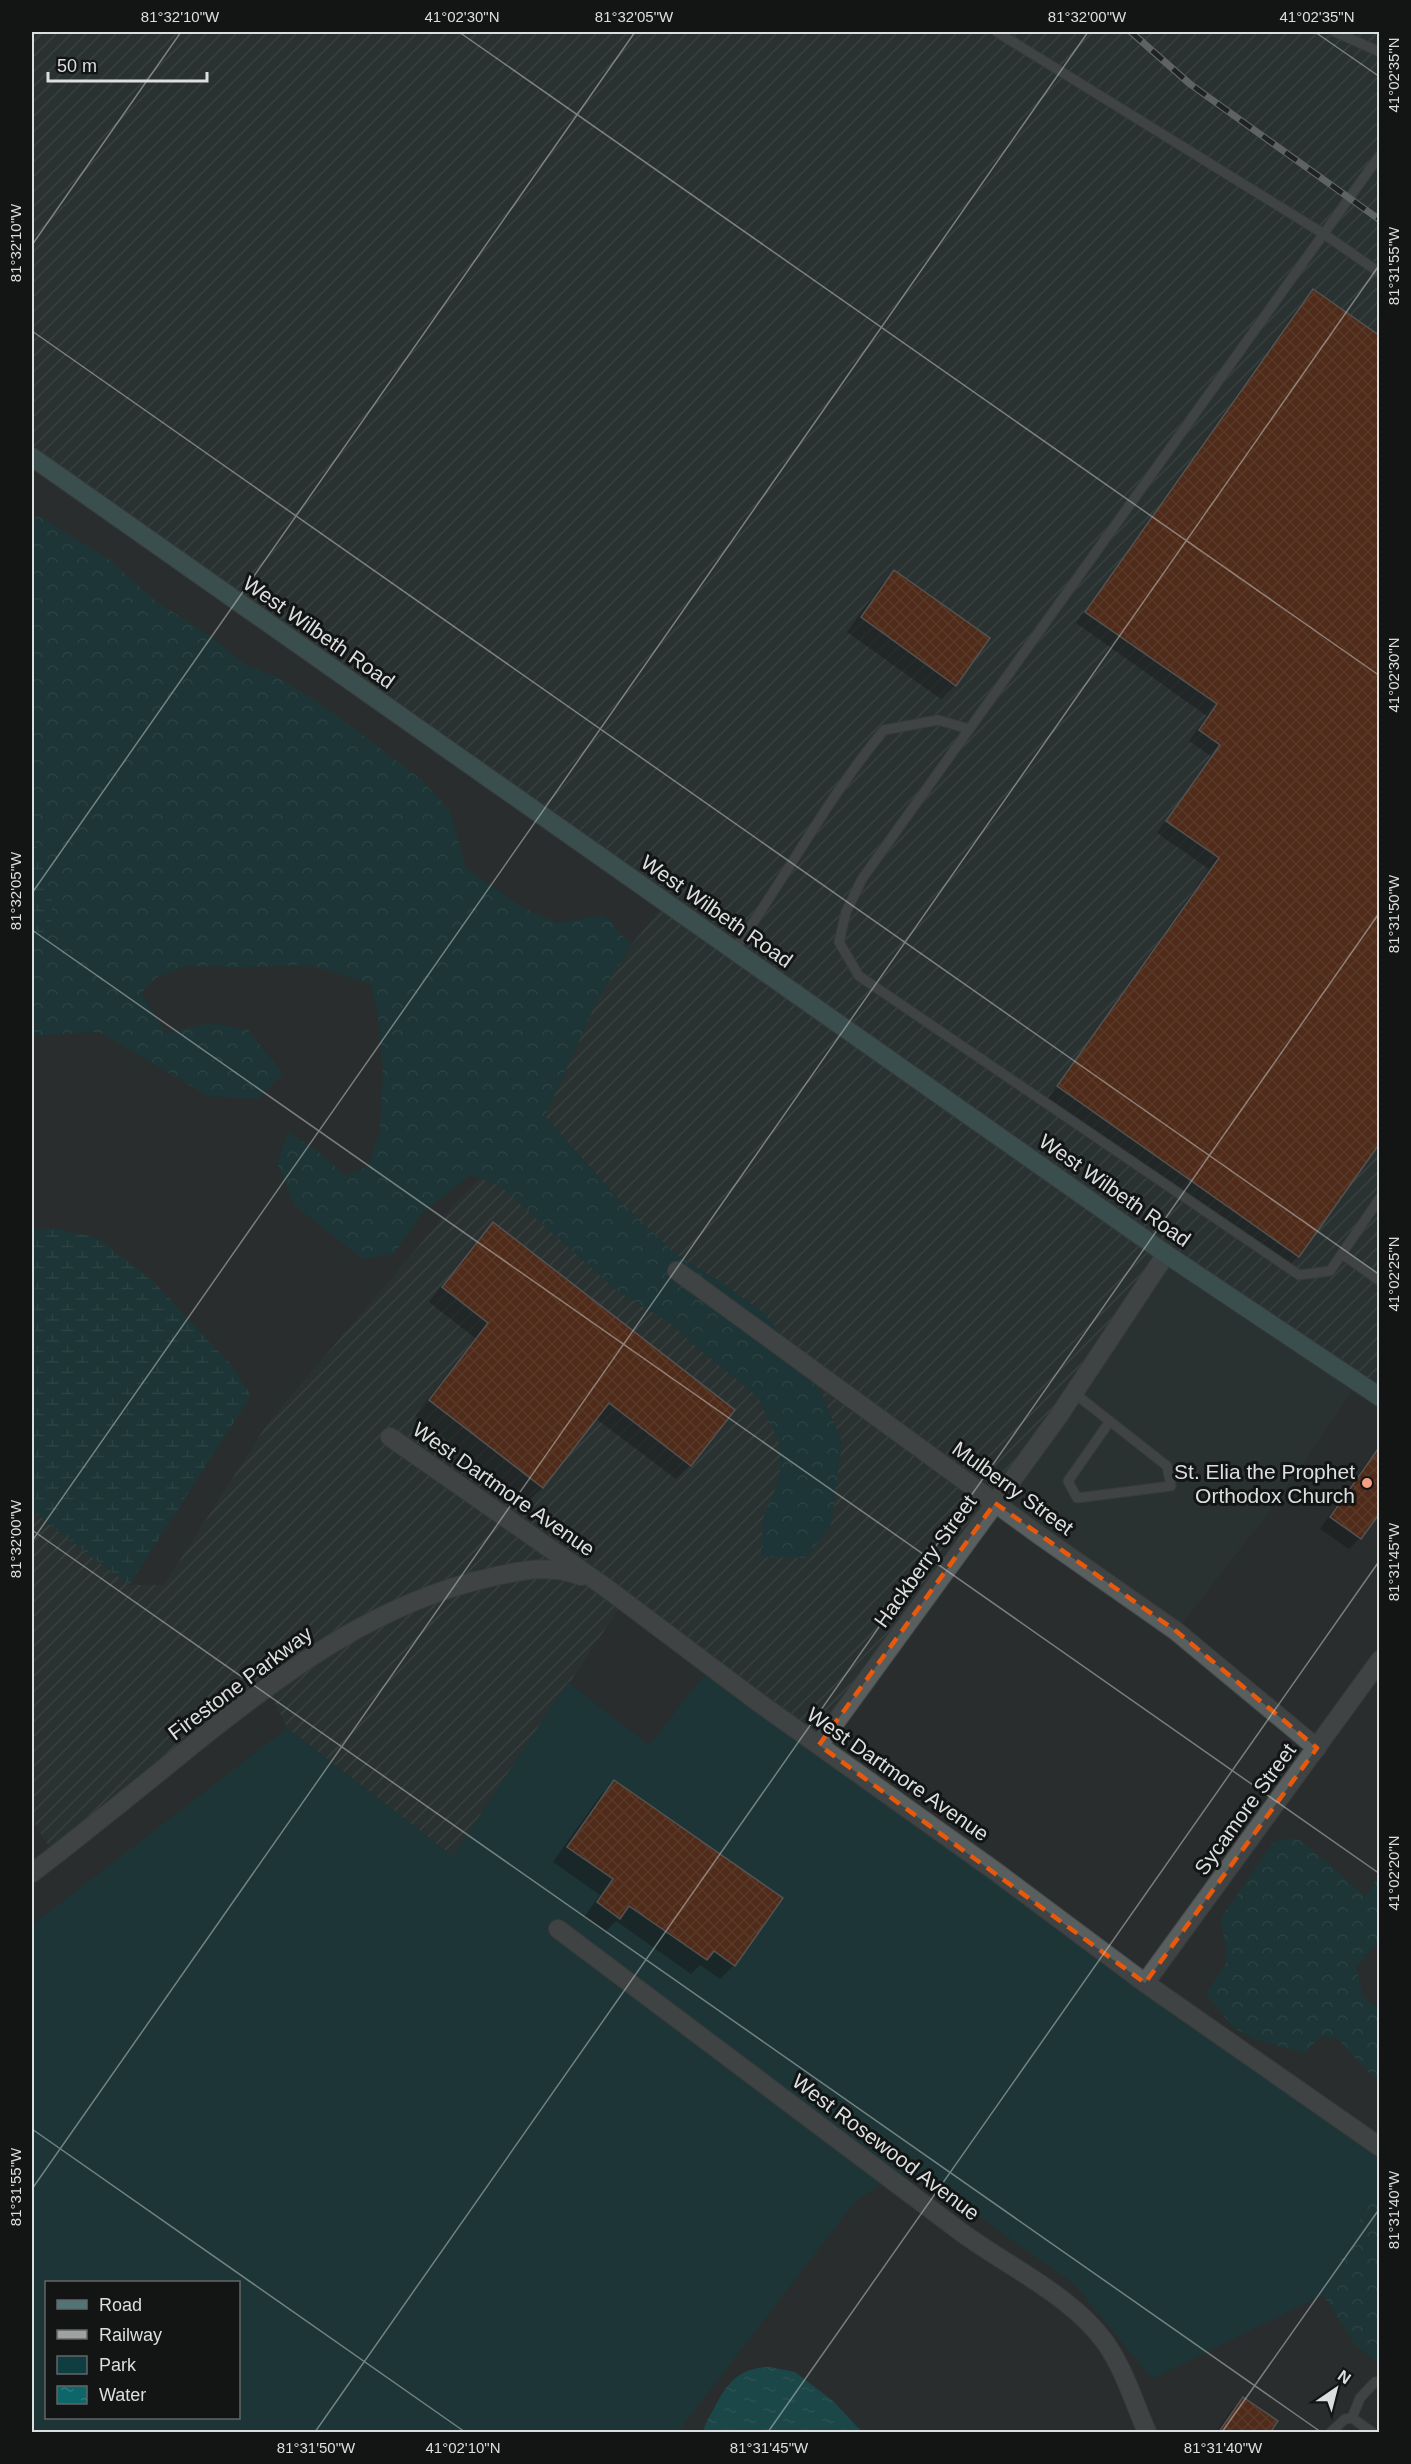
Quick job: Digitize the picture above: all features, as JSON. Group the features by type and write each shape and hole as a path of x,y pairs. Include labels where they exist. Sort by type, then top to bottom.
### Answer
{"main road":[{"name":"West Wilbeth Road","path":"32,457 1167,1254 1380,1397"}],"street":[{"name":"Hackberry Street","path":"819,1745 1074,1394 1167,1254"},
{"name":"Mulberry Street","path":"676,1271 995,1503 1176,1631 1317,1748"},
{"name":"West Dartmore Avenue","path":"390,1437 604,1587 758,1702 995,1870 1145,1983 1378,2141"},
{"name":"Firestone Parkway","path":"32,1873 267,1685 368,1622 420,1598 460,1584 522,1570 559,1570 576,1574 604,1587"},
{"name":"Sycamore Street","path":"1145,1983 1380,1660"},
{"name":"West Rosewood Avenue","path":"558,1929 964,2235 1051,2293 1085,2320 1105,2342 1121,2370 1147,2433"}],"lane":[{"path":"997,32 1324,234 1380,273"},
{"path":"1335,32 1380,52"},
{"path":"1378,1202 1330,1270 1299,1275 858,976 839,942 846,912 862,879 1380,155"},
{"path":"734,950 760,915 856,764 884,730 938,720 969,729"},
{"path":"1342,1254 1380,1281"},
{"path":"1074,1394 1110,1421 1167,1466 1172,1486 1077,1498 1068,1481 1110,1421"},
{"path":"1352,2418 1365,2390 1376,2382 1380,2382"},
{"path":"1331,2433 1346,2419 1352,2418 1372,2433"}],"highlighted area":[{"path":"995,1503 1176,1631 1317,1748 1145,1983 819,1745"}],"shaded area":[{"path":"32,32 1379,32 1379,1396 32,457"},
{"path":"666,903 1166,1254 819,1745 624,1601 453,1857 287,1728 267,1686 55,1855 32,1820 32,1511 129,1585 164,1585 268,1423 458,1200 545,1116 596,1003 631,945"},
{"path":"1166,1254 1356,1381 1340,1409 1274,1505 1176,1631 995,1503"}],"green space":[{"path":"37,515 110,560 157,602 209,635 246,665 278,677 331,711 422,780 450,811 466,868 522,907 557,923 604,915 631,945 596,1003 545,1116 624,1205 677,1255 724,1284 769,1317 821,1392 842,1442 831,1525 806,1558 761,1557 763,1518 780,1477 780,1445 758,1397 670,1323 617,1291 500,1186 471,1175 423,1212 394,1254 362,1259 294,1205 277,1162 289,1132 320,1153 346,1176 368,1166 380,1130 383,1070 378,1016 371,984 310,965 186,966 157,977 141,993 166,1033 212,1023 248,1030 283,1074 258,1099 208,1096 99,1032 32,1036 32,942 51,932 52,899 36,844 32,838 32,523"},
{"path":"32,838 36,844 52,899 51,932 32,942"},
{"path":"54,1228 98,1238 154,1282 234,1368 251,1396 129,1585 32,1511 32,1230"},
{"path":"711,1666 1069,1925 1379,2159 1379,2178 1323,2295 1152,2379 1074,2284 925,2178 890,2178 855,2202 678,2432 32,2432 32,1925 287,1728 453,1856 568,1682 649,1745"},
{"path":"1296,1838 1366,1897 1379,1875 1379,1941 1356,1967 1363,1996 1379,2010 1379,2081 1337,2038 1321,2036 1305,2053 1253,2039 1233,2027 1206,1994 1227,1961 1221,1918 1274,1841"},
{"path":"1379,2178 1379,2363 1356,2346 1323,2295"}],"water":[{"path":"770,2367 795,2372 833,2401 862,2432 703,2432 723,2393 736,2378 745,2372"}],"building":[{"path":"1313,289 1380,336 1380,1143 1299,1257 1057,1086 1219,858 1166,821 1220,745 1199,730 1217,704 1085,612"},
{"path":"894,570 990,638 956,686 861,617"},
{"path":"493,1222 735,1410 691,1466 609,1403 543,1488 429,1400 488,1323 442,1287"},
{"name":"St. Elia the Prophet Orthodox Church","path":"1380,1446 1380,1513 1361,1539 1330,1517"},
{"path":"614,1780 783,1898 735,1966 714,1951 707,1960 629,1906 620,1919 597,1902 613,1879 567,1847"},
{"path":"1243,2397 1278,2421 1270,2433 1218,2433"}],"railway":[{"path":"1131,32 1190,84 1380,220"}],"place":[{"name":"St. Elia the Prophet Orthodox Church","path":"1367,1483"}]}
